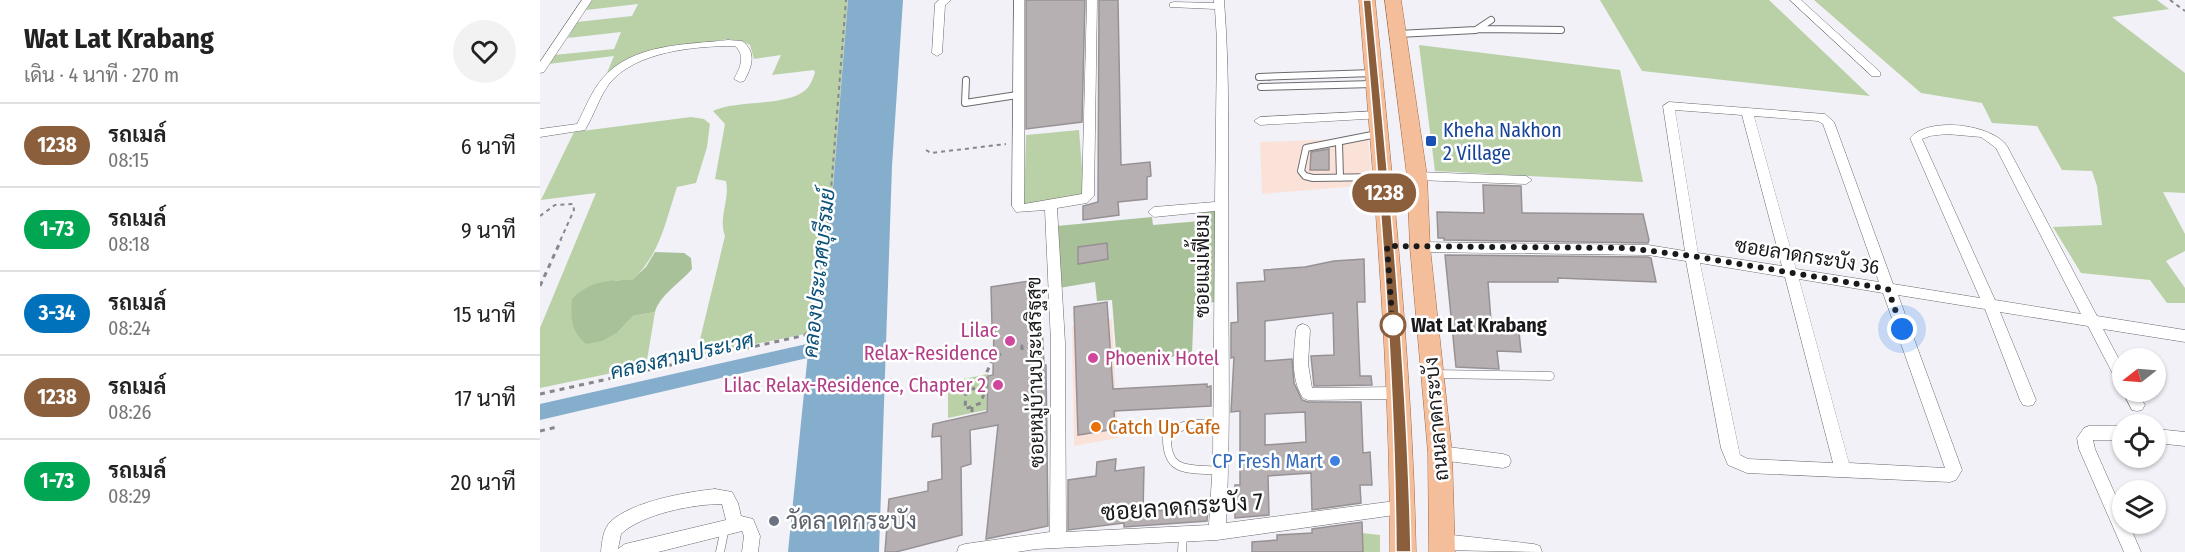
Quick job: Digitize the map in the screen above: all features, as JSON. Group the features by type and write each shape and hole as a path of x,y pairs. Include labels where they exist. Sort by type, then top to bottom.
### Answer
{"main road":[{"name":"ถนนลาดกระบัง","path":"1367,0 1376,79 1402,460 1403,552"},
{"name":"ถนนลาดกระบัง","path":"1393,0 1417,176 1420,247 1440,453 1442,547"},
{"path":"1387,246 1420,247"}],"street":[{"path":"540,70 587,0"},
{"path":"937,53 940,4 946,0"},
{"path":"1019,0 1017,95 1019,209 1083,200 1088,196 1092,0"},
{"path":"1795,0 1876,74"},
{"path":"1174,5 1219,3"},
{"name":"ซอยแม่เฟี้ยม","path":"1217,532 1221,424 1222,206 1222,40 1219,3"},
{"path":"540,133 581,127 606,81 617,70 642,56 728,42 738,43 743,46 747,54 747,64 740,79"},
{"path":"1669,106 1747,111 1821,117 1828,122 1954,470 1950,475 1747,466 1734,460 1729,448 1692,256 1669,106"},
{"path":"1747,111 1844,470"},
{"path":"1260,121 1378,115"},
{"path":"2028,400 1990,305 1916,138 1923,132 1961,130 1988,135 2001,147 2112,359"},
{"path":"1417,176 1526,180"},
{"name":"ซอยหมู่บ้านประเสริฐสุข","path":"1051,205 1058,343 1058,539"},
{"path":"1154,212 1222,206"},
{"name":"ซอยลาดกระบัง 36","path":"1420,247 1627,248 1692,256 2185,336"},
{"path":"1303,330 1302,380 1308,394 1397,393"},
{"path":"2112,433 2089,433 2085,438 2087,449 2133,552"},
{"path":"2166,437 2185,439"},
{"path":"1440,453 1503,461"},
{"path":"609,552 611,537 617,527 628,520 700,497 726,497 730,502 730,525"},
{"name":"ซอยลาดกระบัง 7","path":"965,552 1058,539 1217,532 1402,508"},
{"path":"625,552 730,525 747,525 752,536 750,552"},
{"path":"1442,547 1534,552"}],"lane":[{"path":"1478,29 1491,20"},
{"path":"1398,34 1460,32 1478,29 1561,30"},
{"path":"1260,77 1376,79"},
{"path":"1261,87 1376,79"},
{"path":"966,80 965,103 1017,95"},
{"path":"1379,134 1306,148 1301,171 1305,177 1383,177"},
{"path":"1339,143 1340,178"},
{"path":"1433,374 1550,376"},
{"path":"1220,471 1180,466 1170,462 1167,454 1167,437 1178,425 1221,424"},
{"path":"720,552 730,525"},
{"path":"1182,552 1183,534"}],"path":[{"path":"540,394 806,336 829,215 846,0"},
{"path":"2170,0 2185,11"},
{"path":"926,150 931,153 1017,144"},
{"path":"540,216 542,212 558,202 573,204 574,210 540,286"},
{"path":"1022,350 1022,346 1026,345"},
{"path":"986,389 966,390 965,409 981,403 986,389 986,374 994,356 1001,354"},
{"path":"972,407 972,416"},
{"path":"540,431 557,427"}],"shaded area":[{"path":"1368,138 1372,185 1262,194 1260,142"},
{"name":"Phoenix Hotel","path":"1112,319 1118,438 1074,446 1072,326"}],"green space":[{"path":"592,0 848,0 831,213 810,333 696,356 725,236 723,222 727,195 726,181 715,179 725,124 713,111 723,107 791,98 802,93 809,86 815,73 814,70 772,75 781,55 754,59 750,45 728,39 646,51 630,58 604,80 614,56 548,64 554,55 614,49 621,32 568,38 577,22 632,16 638,4 586,10"},
{"path":"1600,0 1769,0 1870,96 1642,71"},
{"path":"1814,0 2157,0 2169,9 2112,17 2185,73 2185,193 2163,192 2185,234 2185,251 2166,261 2185,288 2185,303 2167,303 2150,280 2081,273 2053,227 2102,225 2097,186 2092,171 2062,170 2037,126 1992,123 1982,103 1921,93"},
{"path":"1419,45 1620,70 1643,182 1435,171"},
{"path":"691,117 704,119 710,124 707,147 696,183 677,187 660,238 641,270 632,280 615,280 618,332 633,316 655,312 646,366 540,388 540,328 596,193 541,200 574,132"},
{"path":"1079,130 1084,194 1024,206 1026,135"},
{"path":"1216,210 1215,302 1194,304 1192,354 1117,364 1112,300 1097,301 1095,282 1059,288 1057,226 1152,217 1153,225 1201,221 1201,212"},
{"path":"655,252 684,253 691,258 692,269 666,295 655,312 633,316 618,332 602,341 586,344 574,329 572,299 592,285 615,280 632,280 646,267"},
{"path":"988,374 986,410 948,418 948,382"},
{"path":"1362,533 1380,535 1380,552 1363,552"}],"water":[{"path":"848,0 903,0 892,166 879,552 788,552 810,333 831,213"}],"building":[{"path":"1026,0 1085,0 1082,122 1026,129"},
{"path":"1099,0 1118,0 1121,165 1150,162 1151,176 1147,177 1147,199 1118,202 1119,215 1083,220 1083,206 1098,202"},
{"path":"1329,149 1329,170 1310,170 1311,152"},
{"path":"1483,185 1521,186 1522,213 1643,214 1648,243 1444,240 1444,238 1438,238 1437,212 1484,213"},
{"path":"1107,243 1108,259 1078,264 1078,247"},
{"path":"1445,255 1648,257 1651,258 1656,282 1558,278 1558,282 1488,282 1491,321 1518,322 1521,352 1497,351 1499,369 1456,367"},
{"path":"1364,259 1365,302 1357,302 1360,376 1371,376 1372,385 1314,386 1311,356 1334,355 1333,313 1265,321 1265,361 1292,359 1294,383 1302,400 1361,402 1363,453 1370,452 1372,485 1360,485 1361,503 1312,510 1311,473 1268,476 1269,515 1235,518 1235,485 1240,485 1240,411 1231,412 1234,357 1231,358 1231,323 1238,322 1237,283 1265,281 1264,270 1305,267 1334,261","holes":["1305,412 1306,442 1265,445 1265,414"]},
{"path":"1029,281 1031,329 1042,326 1044,365 1046,365 1048,526 986,539 998,425 970,430 971,464 961,467 962,535 896,552 885,552 889,499 928,491 928,482 942,479 941,436 932,437 933,424 987,412 988,376 993,375 994,324 992,325 991,287"},
{"path":"1107,302 1113,389 1207,384 1207,387 1211,386 1211,406 1114,411 1115,429 1078,435 1074,307"},
{"path":"1116,459 1115,471 1144,467 1143,511 1208,509 1207,521 1124,527 1124,523 1068,530 1068,480 1096,476 1097,462"},
{"path":"1362,522 1363,552 1252,552 1252,542 1277,540 1277,535 1312,533 1312,529"}],"waterway":[{"name":"คลองสามประเวศ","path":"540,412 829,346"}],"bus line":[{"name":"1238","path":"1367,0 1383,177 1402,460 1403,552"}],"place":[{"name":"Kheha Nakhon 2 Village","path":"1431,141"},
{"name":"Wat Lat Krabang","path":"1393,325"},
{"name":"Lilac Relax-Residence","path":"1010,341"},
{"name":"Phoenix Hotel","path":"1093,358"},
{"name":"Lilac Relax-Residence, Chapter 2","path":"998,385"},
{"name":"Catch Up Cafe","path":"1096,427"},
{"name":"CP Fresh Mart","path":"1335,461"},
{"name":"วัดลาดกระบัง","path":"774,521"}],"route":[{"path":"1393,325 1393,330 1387,246 1627,248 1692,256 1888,289 1902,329"}],"water label":[{"name":"คลองประเวศบุรีรมย์","path":"819,273"}]}
